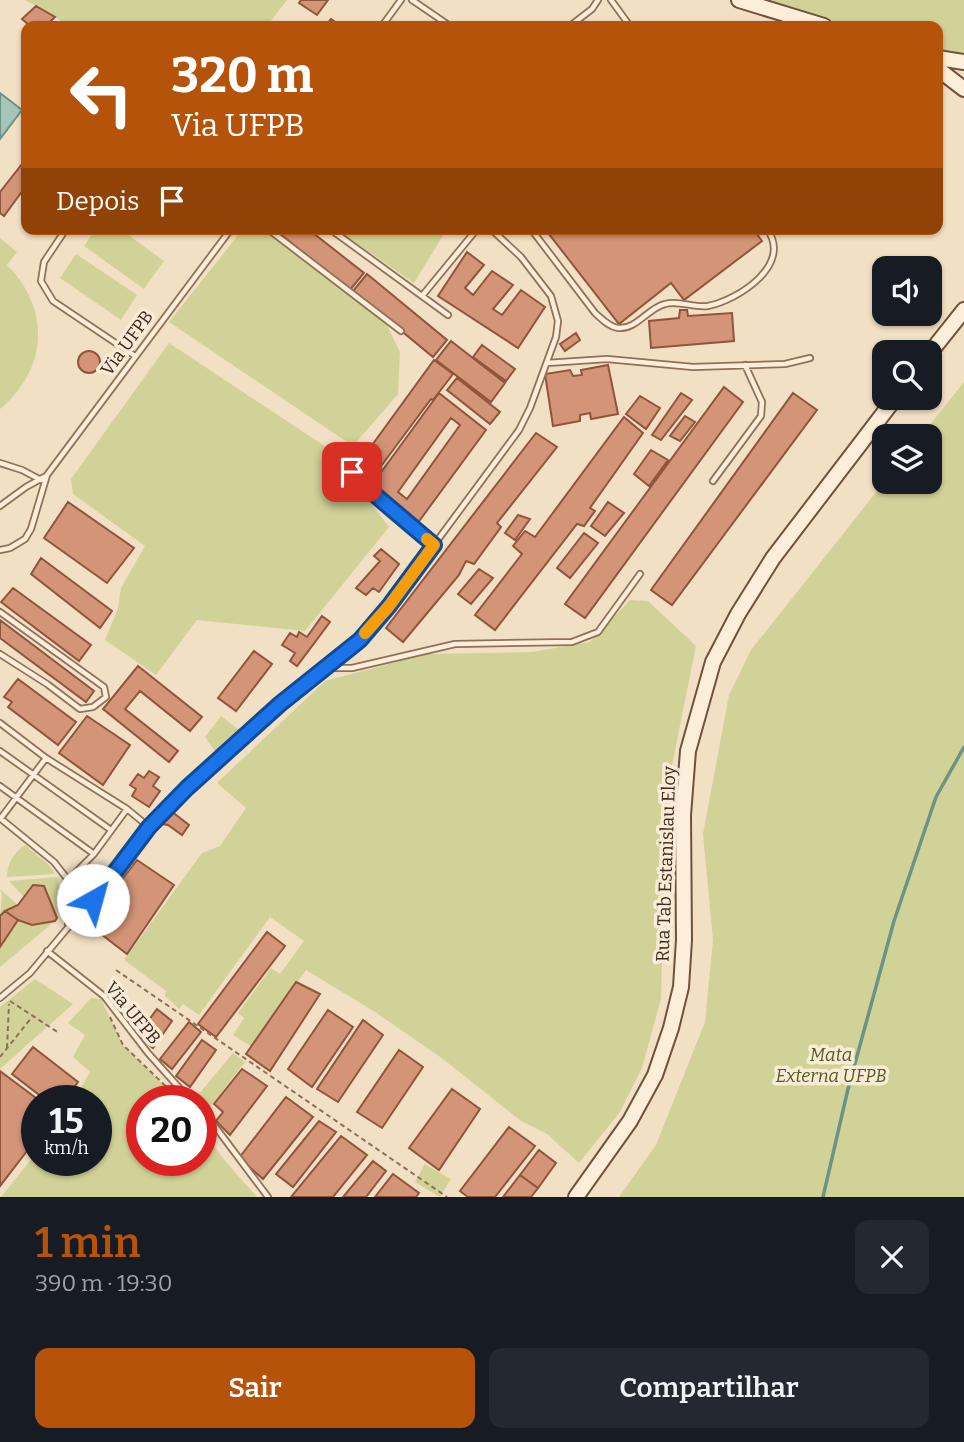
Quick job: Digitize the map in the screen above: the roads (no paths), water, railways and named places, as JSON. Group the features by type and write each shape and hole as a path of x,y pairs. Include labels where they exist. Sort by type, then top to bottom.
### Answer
{"street":[{"path":"739,0 808,21"},
{"path":"943,59 964,62"},
{"path":"943,73 964,89"},
{"path":"940,340 964,310"},
{"name":"Rua Tab Estanislau Eloy","path":"576,1197 630,1121 655,1075 671,1028 681,986 683,815 688,751 713,662 738,614 773,558 886,410"}],"lane":[{"path":"386,21 401,0"},
{"path":"412,0 419,2 444,21"},
{"path":"576,21 592,9 598,0"},
{"path":"611,0 625,19"},
{"path":"62,235 44,262 41,281 53,301 135,356"},
{"name":"Via UFPB","path":"0,550 25,539 31,529 47,475 226,235"},
{"path":"276,235 401,331"},
{"path":"338,235 448,315"},
{"path":"422,296 472,235"},
{"path":"0,999 30,973 66,928 91,903 93,894 109,880 149,827 187,788 321,668 360,640 389,606 519,430 547,363 558,321 551,296 521,257 497,235"},
{"path":"536,235 595,313 618,328 632,324 654,307 667,303 705,306 737,295 762,276 770,263 774,245 770,235"},
{"path":"547,363 607,359 693,367 785,364 810,358"},
{"path":"713,481 761,416 762,402 745,365"},
{"path":"0,463 22,470 45,483"},
{"path":"352,472 434,545"},
{"name":"Via UFPB","path":"0,506 47,475"},
{"path":"321,668 352,668 455,644 572,642 598,632 639,574"},
{"path":"0,612 104,687 106,697 93,707 80,709 0,654"},
{"path":"0,723 46,758 127,809 149,827"},
{"path":"0,751 111,830"},
{"path":"46,758 1,818 54,862 76,890 76,903 66,928"},
{"path":"0,786 94,854"},
{"path":"69,879 94,854 127,809"},
{"path":"76,890 86,887 93,894"},
{"path":"76,903 86,906"},
{"name":"Via UFPB","path":"47,951 104,996 177,1085"},
{"path":"217,1129 268,1197"}],"waterway":[{"path":"823,1197 848,1089 894,921 936,797 964,747"}],"park label":[{"name":"Mata Externa UFPB","path":"831,1065"}]}
